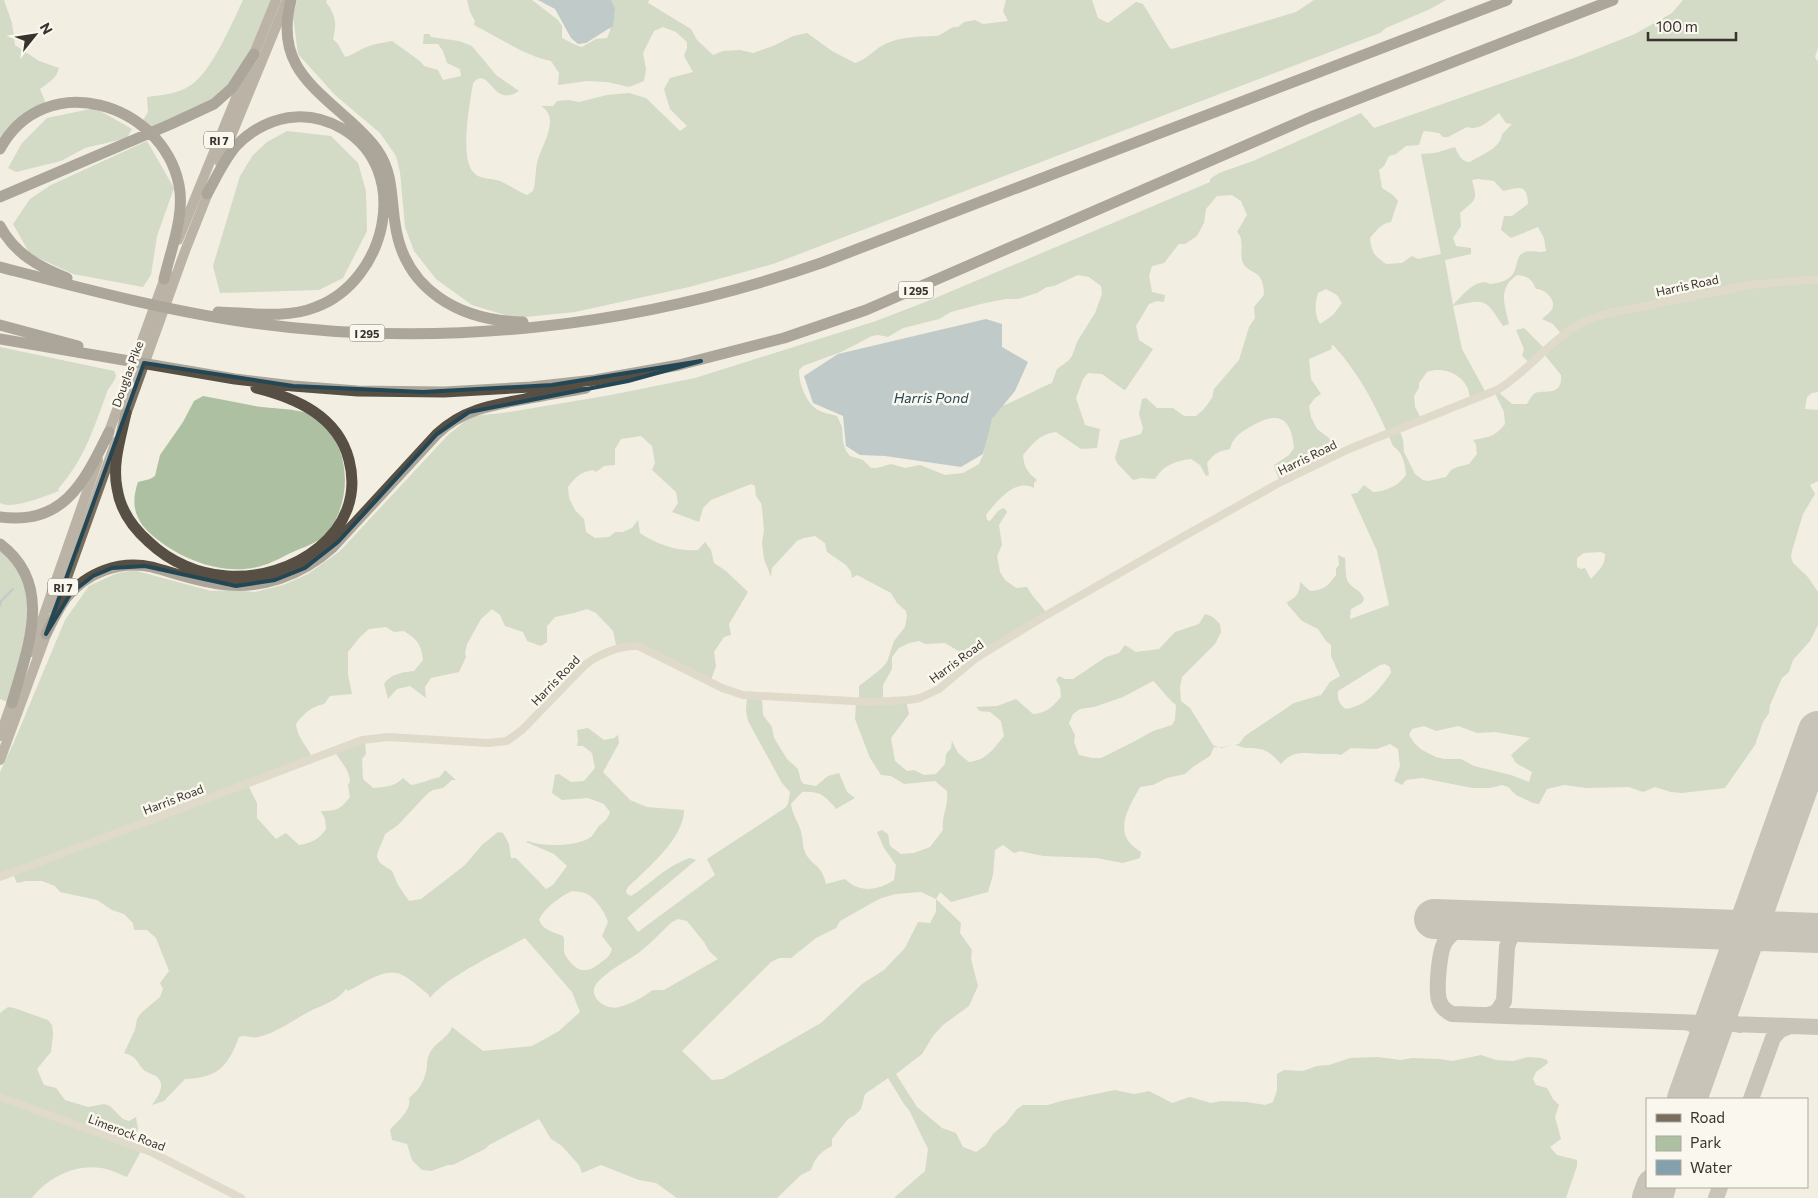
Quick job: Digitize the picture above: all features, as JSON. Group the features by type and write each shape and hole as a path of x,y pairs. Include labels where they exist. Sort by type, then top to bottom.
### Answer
{"highway":[{"path":"291,0 288,34 290,50 295,62 308,83 363,133 383,158 391,182 395,223 400,246 407,261 422,283 448,304 480,317 505,322 570,323"},
{"name":"I 295","path":"0,267 166,308 262,324 354,332 462,333 570,323 676,305 739,289 800,270 875,243 1507,0"},
{"name":"I 295","path":"0,324 157,366 235,379 301,387 358,391 488,390 552,385 637,373 701,361 805,332 886,302 1310,117 1613,0"},
{"path":"0,197 209,107 224,97 235,84 254,54"},
{"path":"0,149 11,132 25,119 48,107 65,102 103,105 123,114 140,125 155,139 167,155 175,172 180,191 179,215 167,280"},
{"path":"166,308 284,313 302,312 317,307 343,292 364,268 378,242 384,217 382,184 375,163 367,151 352,135 338,126 308,117 292,117 276,121 261,127 247,136 227,158 207,194"},
{"path":"0,226 15,247 40,266 130,300"},
{"path":"0,339 157,366"},
{"path":"46,634 58,610 71,593 87,579 112,568 125,565 145,566 212,583 236,586 267,582 298,572 312,564 332,548 437,434 456,419 469,412 489,405 628,381 701,361"},
{"path":"126,414 116,467 118,495 134,527 146,540 165,555 186,566 207,573 228,576 250,576 288,566 320,547 341,522 351,494 352,478 350,463 346,449 335,430 319,415 290,398 176,369"},
{"path":"0,517 17,518 38,515 56,507 67,499 84,480 109,432"},
{"path":"0,544 17,560 24,570 33,602 30,636 12,703"}],"main road":[{"name":"Douglas Pike","path":"0,736 109,432 131,385 188,215 276,0"},
{"name":"Douglas Pike","path":"167,280 207,194 287,0"},
{"name":"Douglas Pike","path":"0,760 126,414 131,385"}],"street":[{"name":"Harris Road","path":"0,876 362,740 388,738 488,743 507,741 522,730 585,664 628,645 638,646 722,688 743,696 870,702 920,698 939,689 976,658 1034,622 1277,484 1349,449 1498,389 1510,382 1570,329 1591,318 1734,288 1818,279"},
{"name":"Limerock Road","path":"0,1097 151,1152 241,1198"}],"highlighted area":[{"path":"701,361 628,381 469,412 437,434 338,542 305,568 275,580 236,586 145,566 112,568 93,576 71,593 46,634 144,363 293,386 423,392 552,385"}],"green space":[{"path":"0,0 4,0 12,23 15,45 39,61 59,68 54,77 40,89 47,106 0,146"},
{"path":"243,0 271,0 243,69 226,93 149,133 140,125 148,112 147,97 170,94 181,90 199,78 221,46"},
{"path":"297,0 327,0 326,2 335,20 333,39 345,57 367,47 392,41 424,66 438,70 443,80 461,76 460,69 447,63 443,51 438,44 423,44 424,34 429,34 431,37 459,41 472,46 496,75 519,91 510,95 503,95 484,79 479,79 473,83 466,143 470,166 477,175 500,181 527,195 533,191 537,163 550,126 550,118 541,106 553,106 557,101 569,100 579,102 607,95 629,93 646,98 680,131 687,126 670,109 664,89 670,78 693,72 684,56 687,42 676,32 663,27 654,31 643,53 646,69 644,81 629,87 607,82 587,81 558,85 559,73 551,61 522,51 474,25 475,21 467,0 532,0 558,20 562,26 562,38 582,47 596,39 607,38 610,31 611,0 649,0 648,3 691,29 697,40 713,55 723,51 740,50 753,53 793,36 807,33 832,51 855,63 891,41 911,37 936,36 958,27 964,22 975,20 983,24 1008,21 1003,11 1006,0 1092,0 1098,18 1108,23 1136,2 1143,4 1172,49 1296,12 1314,0 1446,0 1386,28 1380,33 773,264 689,287 575,312 515,318 472,305 436,279 414,251 405,227 400,172 396,156 380,133 335,95 298,54 293,16"},
{"path":"1683,0 1818,0 1818,48 1815,57 1818,62 1818,392 1812,393 1807,397 1805,409 1818,410 1818,481 1810,485 1815,494 1803,514 1791,557 1793,563 1807,576 1818,592 1818,625 1810,641 1793,660 1789,672 1782,678 1755,745 1725,788 1682,793 1655,787 1643,792 1629,787 1586,788 1564,785 1547,789 1539,804 1516,795 1508,787 1502,785 1490,788 1472,788 1422,778 1406,780 1402,785 1394,781 1400,766 1398,749 1390,744 1377,749 1351,748 1341,755 1296,754 1281,764 1265,751 1234,745 1239,744 1245,736 1294,703 1321,695 1330,682 1340,676 1331,656 1331,645 1318,629 1302,621 1288,605 1287,602 1293,599 1298,592 1300,582 1310,591 1325,587 1336,575 1336,569 1339,565 1338,555 1345,558 1348,583 1364,599 1362,603 1351,609 1350,619 1389,605 1377,551 1351,494 1357,493 1364,485 1373,492 1387,489 1396,485 1406,475 1401,455 1393,446 1368,393 1352,368 1334,346 1331,345 1332,349 1309,359 1311,379 1321,394 1309,406 1311,417 1317,429 1333,441 1338,453 1280,481 1274,465 1289,455 1294,448 1290,429 1281,419 1275,418 1260,422 1240,433 1230,449 1214,455 1207,463 1209,475 1206,476 1200,465 1191,459 1170,464 1155,479 1141,478 1133,480 1117,463 1115,458 1120,440 1141,434 1143,428 1139,414 1142,399 1146,398 1157,408 1173,408 1184,416 1196,416 1212,398 1214,389 1239,360 1249,327 1255,318 1254,307 1264,293 1259,276 1243,263 1241,238 1237,232 1247,215 1241,201 1232,195 1217,196 1206,209 1204,223 1197,236 1185,244 1179,244 1164,263 1152,266 1149,276 1152,292 1165,295 1164,302 1157,301 1149,304 1136,326 1139,340 1153,349 1126,389 1124,390 1102,374 1088,373 1083,379 1076,398 1085,425 1100,429 1097,448 1081,449 1056,432 1041,437 1023,455 1027,469 1037,480 1034,483 1034,488 1020,486 1013,488 995,503 986,515 987,520 990,521 998,511 1003,508 1006,510 1007,512 999,525 1002,545 997,556 1000,572 1005,580 1016,588 1027,587 1047,614 968,665 960,652 945,643 925,644 919,641 909,643 899,648 892,657 892,669 883,685 883,700 906,701 909,714 891,738 895,761 907,771 914,770 924,775 936,774 945,764 946,754 951,748 952,741 958,753 969,762 981,759 1004,736 1001,721 990,712 980,711 976,707 997,706 1016,699 1033,714 1046,711 1061,697 1060,687 1056,680 1059,676 1065,679 1073,679 1106,657 1119,653 1125,645 1136,652 1159,649 1175,632 1199,624 1205,614 1213,617 1220,624 1221,632 1215,644 1182,677 1180,687 1181,701 1190,708 1213,745 1219,747 1214,747 1210,756 1185,774 1167,778 1153,785 1140,787 1127,814 1124,828 1129,842 1141,852 1140,858 1123,863 1096,858 1043,856 1020,851 1014,853 1003,845 995,850 993,875 988,892 951,902 940,892 936,899 961,923 960,933 972,950 971,959 978,986 969,1006 943,1025 933,1036 922,1054 896,1074 917,1107 942,1128 956,1133 963,1147 976,1152 986,1145 993,1134 1023,1105 1048,1105 1115,1090 1134,1094 1149,1091 1172,1103 1190,1097 1211,1103 1221,1101 1265,1105 1273,1102 1277,1090 1277,1074 1284,1070 1303,1071 1350,1058 1378,1057 1401,1060 1412,1058 1453,1061 1481,1055 1496,1060 1513,1061 1528,1057 1541,1058 1547,1060 1548,1063 1536,1072 1533,1079 1536,1085 1547,1088 1559,1105 1555,1117 1561,1139 1550,1147 1557,1155 1577,1160 1577,1166 1566,1198 894,1198 925,1171 928,1149 909,1110 888,1078 865,1094 861,1109 848,1119 832,1139 832,1146 819,1156 811,1170 801,1175 777,1198 677,1198 656,1183 639,1180 601,1165 582,1173 579,1165 562,1146 551,1139 539,1119 453,1165 431,1171 422,1170 412,1160 407,1144 392,1140 390,1130 404,1115 408,1107 409,1098 421,1084 425,1076 431,1051 447,1035 452,1027 483,1051 532,1046 559,1031 580,1012 572,992 525,938 488,957 447,982 430,998 428,994 412,981 396,973 382,974 348,991 346,989 334,1000 310,1011 272,1033 255,1037 239,1037 226,1063 220,1069 205,1076 185,1079 164,1101 152,1105 161,1087 159,1079 145,1071 132,1056 124,1053 135,1030 137,1019 141,1013 160,997 163,989 160,983 169,971 156,938 147,930 134,930 133,923 124,914 112,910 97,900 60,892 55,886 42,881 17,883 12,872 0,876 0,772 65,620 89,586 115,574 133,570 211,591 255,592 283,585 308,574 340,551 449,434 472,416 503,413 611,395 695,378 876,321 933,299 1210,182 1210,179 1219,173 1253,161 1361,113 1374,128 1574,58 1635,34 1672,13","holes":["1499,113 1506,123 1512,124 1502,134 1501,139 1494,147 1470,162 1462,159 1455,147 1435,153 1421,154 1441,254 1418,259 1412,256 1402,263 1386,264 1374,254 1370,238 1382,226 1391,222 1398,201 1393,195 1382,188 1379,170 1384,166 1389,156 1396,154 1406,146 1419,145 1425,131 1439,133 1443,137 1448,137 1467,127 1476,128","1478,179 1494,181 1503,191 1517,188 1524,189 1528,204 1512,216 1504,216 1501,230 1511,238 1538,227 1544,238 1546,251 1523,253 1518,260 1513,274 1508,279 1501,282 1490,284 1485,282 1475,285 1453,305 1445,260 1471,254 1471,248 1456,246 1453,238 1461,226 1460,213 1472,202 1475,192 1472,180","1078,275 1089,277 1101,286 1102,294 1095,313 1077,342 1072,356 1057,369 1052,383 1005,405 994,408 993,418 985,429 984,453 979,464 963,473 945,475 920,465 905,468 891,464 871,468 863,460 850,456 846,451 842,427 837,416 813,407 806,397 800,381 799,370 803,366 841,352 872,336 888,337 903,328 939,319 951,312 1005,299 1018,299 1037,293 1047,287 1054,286","1517,275 1521,275 1527,277 1536,289 1545,292 1552,300 1552,310 1542,319 1553,324 1563,336 1546,350 1524,328 1516,330 1524,349 1522,356 1531,364 1544,354 1561,375 1559,387 1555,390 1535,393 1527,404 1512,404 1496,390 1494,391 1504,412 1505,424 1498,432 1491,436 1473,440 1476,444 1477,454 1469,464 1451,470 1446,477 1428,481 1423,480 1415,474 1404,452 1403,440 1399,429 1422,420 1415,407 1414,396 1419,388 1419,383 1427,372 1443,370 1454,374 1463,381 1471,400 1486,393 1462,349 1453,306 1472,302 1483,303 1492,310 1503,326 1509,324 1504,304 1505,292 1511,280","1326,289 1337,295 1342,303 1333,315 1320,324 1316,313 1318,293","641,436 652,446 655,463 652,470 676,492 678,503 672,512 699,522 703,508 711,500 751,484 755,486 756,496 762,508 764,559 771,577 772,568 797,541 815,536 825,543 827,552 846,565 851,572 852,578 857,575 891,593 897,603 906,611 905,627 894,641 887,662 859,686 859,700 856,702 855,719 870,758 881,775 891,776 904,784 935,781 947,791 943,830 930,847 914,853 901,854 890,846 888,834 882,830 877,832 884,848 896,865 894,880 888,884 869,889 856,887 845,879 826,884 821,870 806,854 800,828 791,804 802,792 817,793 828,800 836,809 855,798 847,792 839,773 828,776 816,786 804,784 801,781 798,769 787,759 774,738 772,727 763,715 762,698 747,696 746,711 748,721 782,783 790,792 788,804 785,808 707,859 715,875 638,932 627,918 696,860 690,858 679,863 663,872 631,896 627,894 628,887 654,862 671,842 678,831 684,810 647,807 630,800 603,772 619,743 618,735 604,740 588,728 577,730 577,746 583,746 592,753 595,768 584,781 571,782 559,774 555,775 552,793 562,800 588,798 604,804 610,812 607,819 591,837 577,843 560,845 526,842 554,854 567,866 553,885 546,889 516,858 511,858 509,844 503,833 498,832 482,845 465,865 421,899 409,901 398,885 392,871 380,863 377,857 379,848 385,834 398,825 428,793 443,788 452,780 456,780 445,770 440,777 418,784 411,785 403,778 393,785 373,788 363,779 362,759 366,754 365,740 334,750 348,772 350,797 337,809 321,811 325,819 326,829 318,838 299,845 286,833 276,839 257,818 257,803 247,783 312,757 300,737 296,724 308,711 324,704 330,696 352,694 348,675 348,652 369,629 386,627 394,632 404,631 416,640 421,650 423,660 414,671 393,676 384,684 388,699 397,689 410,686 426,698 425,687 431,678 459,672 466,657 467,644 481,619 492,609 500,615 505,626 523,632 527,641 541,646 547,642 547,626 555,617 587,609 596,613 613,631 617,649 644,648 711,680 716,666 714,652 724,637 731,635 729,624 748,592 726,571 714,563 711,550 705,542 698,550 683,550 668,546 653,541 640,533 638,520 632,528 623,532 615,532 609,537 595,538 586,532 584,519 575,510 569,498 568,487 582,474 593,470 596,472 604,466 615,465 615,449 621,439","1601,552 1605,554 1603,565 1591,579 1585,568 1577,567 1577,558 1584,553","1385,664 1390,667 1391,673 1382,686 1366,701 1346,709 1338,699 1338,691 1380,665","1153,681 1176,705 1175,720 1172,725 1153,731 1101,758 1079,755 1074,742 1075,735 1069,723 1073,714 1080,709 1094,707 1123,697","1424,726 1436,731 1458,726 1477,733 1495,732 1530,738 1511,755 1516,763 1532,772 1529,782 1511,775 1474,766 1461,759 1436,757 1415,744 1409,735 1412,729","572,891 585,893 596,901 605,914 608,922 602,936 612,949 607,958 590,969 582,970 574,966 565,955 563,936 549,930 539,920 548,907","921,892 936,899 936,912 930,923 918,922 905,948 884,970 862,984 821,1023 723,1079 712,1080 682,1051 771,962 779,958 791,958 816,938 836,928 840,921 879,899 895,894","678,919 687,921 709,951 718,959 664,990 653,990 637,1000 619,1007 614,1008 603,1005 594,993 597,983 612,970 641,951 672,922"]},
{"path":"95,108 132,129 127,138 85,148 61,161 16,172 8,168 22,143 47,118"},
{"path":"287,131 331,136 358,163 366,191 367,231 343,278 319,290 220,293 213,266 240,176 253,155 267,142"},
{"path":"147,141 174,188 157,236 151,275 143,287 73,274 30,254 13,224 30,199 51,185"},
{"path":"0,347 114,371 116,375 107,392 82,455 58,489 59,491 29,502 13,505 0,503"},
{"path":"203,396 255,406 299,411 311,415 324,425 334,438 340,452 345,484 343,500 338,515 323,537 268,564 237,569 208,565 181,555 158,540 145,528 135,508 135,491 138,482 155,476 160,455 183,422 194,401"},
{"path":"0,545 24,575 31,623 8,702 0,699"},
{"path":"8,1007 48,1020 52,1025 51,1052 37,1069 44,1085 56,1088 65,1100 88,1107 104,1104 110,1106 123,1119 129,1121 136,1117 138,1129 133,1144 141,1151 127,1177 111,1170 91,1167 81,1168 62,1174 45,1184 32,1198 0,1198 0,1013"}],"water":[{"path":"538,0 611,0 615,9 613,26 586,43 578,44 571,38 555,9"},
{"name":"Harris Pond","path":"986,319 1002,324 1002,347 1028,362 1015,391 992,419 983,454 961,467 885,456 860,455 846,446 843,416 813,403 804,376 838,354"}],"waterway":[{"path":"0,606 1,601 13,589"}],"taxiway":[{"path":"1472,921 1450,935 1445,942 1441,954 1438,995 1441,1005 1452,1014 1818,1027"},
{"path":"1488,1015 1497,1012 1504,1001 1507,947 1511,937 1517,930 1536,923"},
{"path":"1722,1000 1724,1013 1728,1019 1740,1025"},
{"path":"1689,1023 1702,1031 1706,1045"},
{"path":"1751,1098 1773,1038 1780,1030 1790,1026"},
{"path":"1716,1198 1720,1188"}],"runway":[{"path":"1687,1098 1818,731"},
{"path":"1434,919 1818,933"},
{"path":"1652,1198 1656,1188"}]}
